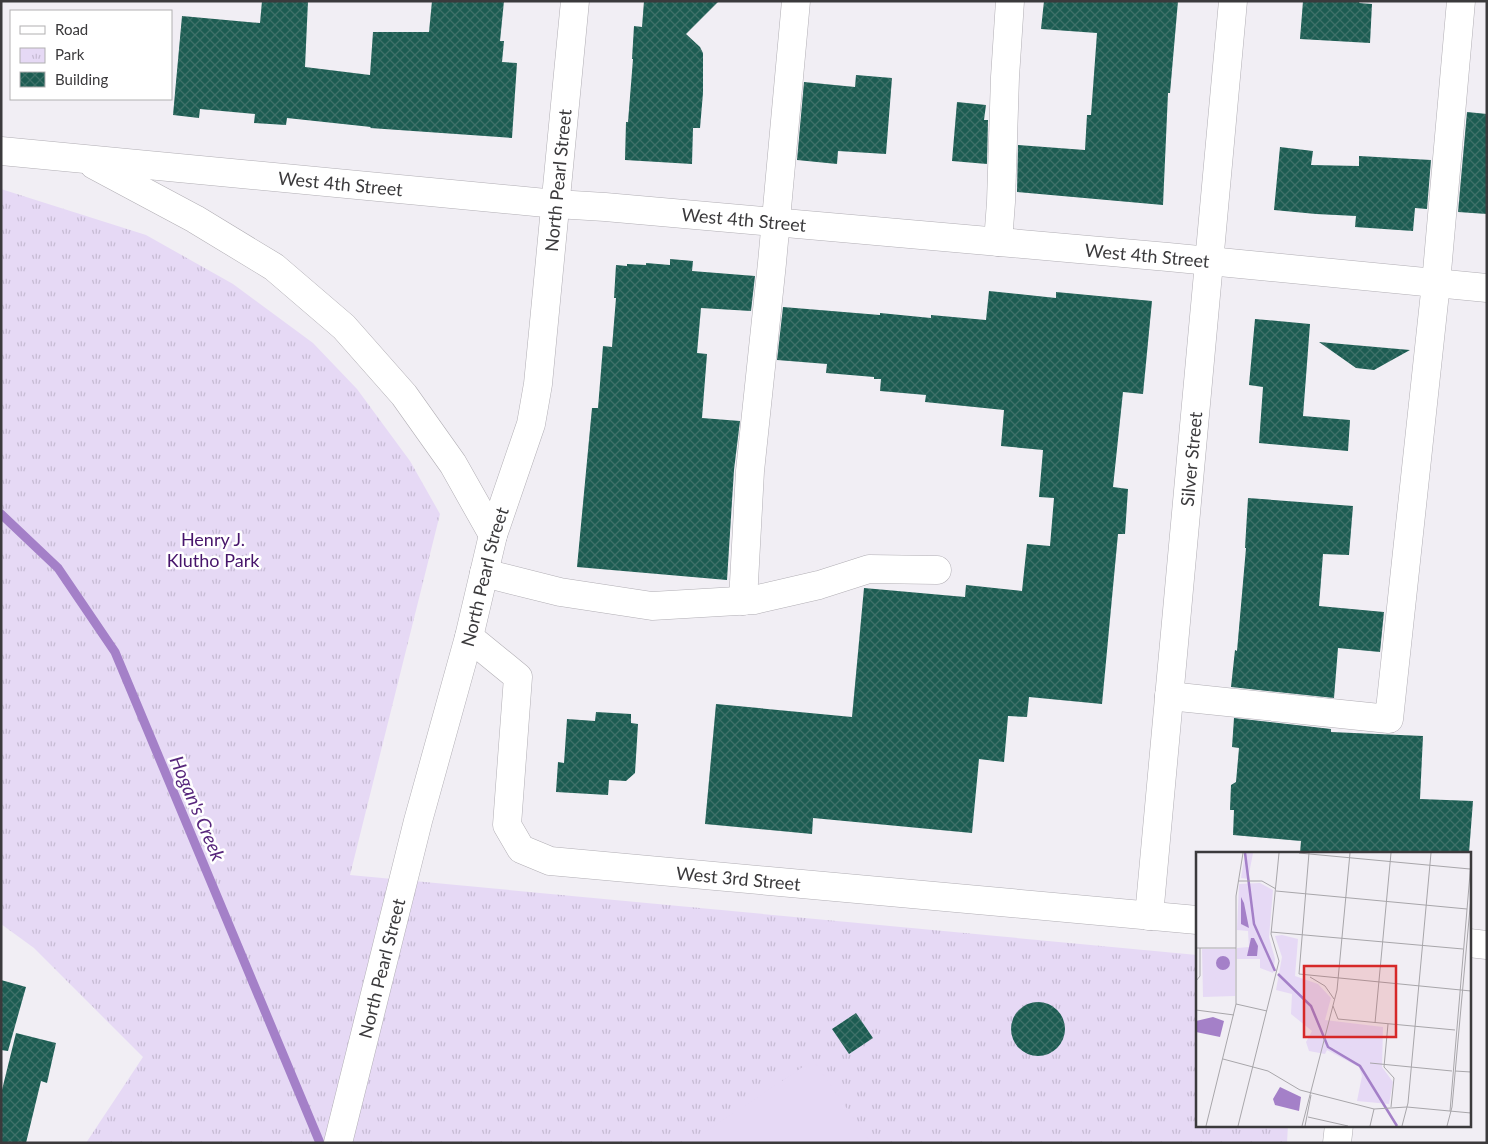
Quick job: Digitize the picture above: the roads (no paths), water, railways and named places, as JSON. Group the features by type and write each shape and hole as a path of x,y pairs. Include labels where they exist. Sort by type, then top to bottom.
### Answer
{"street":[{"name":"North Pearl Street","path":"338,1143 418,820 469,637 493,535 531,424 537,392 575,1"},
{"path":"743,601 750,471 796,1"},
{"path":"998,242 1010,1"},
{"name":"Silver Street","path":"1149,916 1233,1"},
{"path":"1170,696 1389,719 1436,284 1461,1"},
{"name":"West 4th Street","path":"1,151 556,204 1210,261 1487,288"},
{"path":"84,159 195,219 274,267 344,327 404,395 453,464 493,535"},
{"path":"484,573 560,592 652,606 754,600 819,585 869,569 936,570"},
{"name":"West 3rd Street","path":"469,637 518,677 507,825 521,849 550,861 1196,920"},
{"path":"1470,943 1487,945"},
{"path":"1337,1143 1339,1126"}],"waterway":[{"name":"Hogan's Creek","path":"1,514 58,568 115,652 320,1143"}],"park label":[{"name":"Henry J. Klutho Park","path":"213,549"}]}
